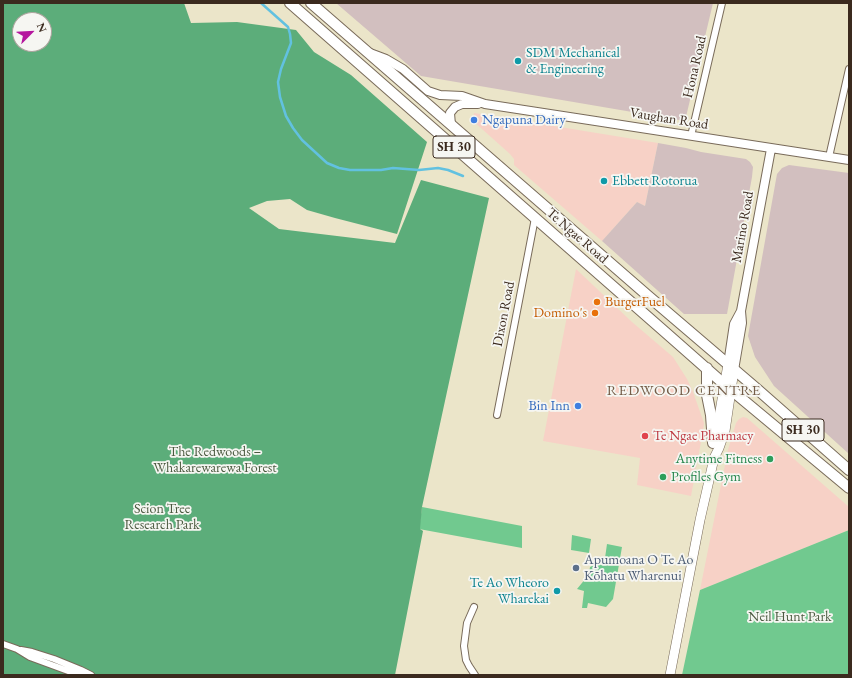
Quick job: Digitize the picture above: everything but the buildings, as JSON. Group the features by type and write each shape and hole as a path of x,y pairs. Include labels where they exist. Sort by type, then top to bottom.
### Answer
{"highway":[{"name":"Te Ngae Road","path":"290,3 707,368 849,488"},
{"name":"Te Ngae Road","path":"311,3 849,470"},
{"path":"707,368 707,395 711,415 713,443"}],"main road":[{"path":"670,675 700,520 714,458 725,431 728,386 731,367"},
{"path":"714,458 713,443 728,386"}],"street":[{"name":"Hona Road","path":"691,136 722,3"},
{"name":"Vaughan Road","path":"368,52 386,59 402,69 433,93 440,95 462,96 485,104"},
{"path":"829,157 849,69"},
{"name":"Vaughan Road","path":"451,125 450,113 455,107 462,104 485,104 849,160"},
{"name":"Marino Road","path":"731,367 734,324 741,311 771,149"},
{"name":"Dixon Road","path":"497,415 535,218"},
{"path":"474,607 467,623 464,646 466,660 475,675"},
{"path":"3,644 39,654 91,675"},
{"path":"17,649 30,657 79,675"}],"shaded area":[{"path":"336,3 713,3 685,121 421,76"},
{"path":"474,113 658,143 645,206 637,202 602,241 514,165 514,159 510,154 473,121"},
{"path":"658,143 746,159 753,167 727,314 684,314 602,241 637,202 645,206"},
{"path":"789,165 849,173 849,454 774,386 755,357 748,336 777,174 782,168"},
{"name":"REDWOOD CENTRE","path":"576,269 632,322 673,357 687,379 704,423 691,496 637,485 640,458 543,441"},
{"path":"743,417 747,418 849,507 849,530 700,590 728,450 736,423"}],"green space":[{"name":"The Redwoods – Whakarewarewa Forest","path":"3,3 184,3 191,23 237,22 296,30 314,52 351,75 427,142 397,234 307,210 290,199 267,201 249,208 279,229 395,243 421,180 489,198 422,507 420,529 423,531 395,675 3,675"},
{"path":"422,507 522,526 522,548 419,529"},
{"name":"Neil Hunt Park","path":"849,530 849,675 682,675 700,590"},
{"path":"572,535 591,539 589,553 571,550"},
{"path":"607,544 622,547 613,599 606,607 588,603 587,608 582,608 584,591 577,589 589,573 590,567 596,564 604,565"}],"waterway":[{"path":"261,3 288,27 290,34 291,43 281,69 278,82 280,97 286,116 302,140 327,163 339,168 350,170 381,170 393,168 419,170 438,168 463,176"}],"place":[{"name":"SDM Mechanical & Engineering","path":"518,61"},
{"name":"Ngapuna Dairy","path":"474,120"},
{"name":"Ebbett Rotorua","path":"604,181"},
{"name":"BurgerFuel","path":"597,302"},
{"name":"Domino's","path":"595,313"},
{"name":"Bin Inn","path":"578,406"},
{"name":"Te Ngae Pharmacy","path":"645,436"},
{"name":"Anytime Fitness","path":"770,459"},
{"name":"Profiles Gym","path":"663,477"},
{"name":"Apumoana O Te Ao Kōhatu Wharenui","path":"576,568"},
{"name":"Te Ao Wheoro Wharekai","path":"557,591"}],"district":[{"name":"REDWOOD CENTRE","path":"684,391"}],"park label":[{"name":"Scion Tree Research Park","path":"162,518"}]}
